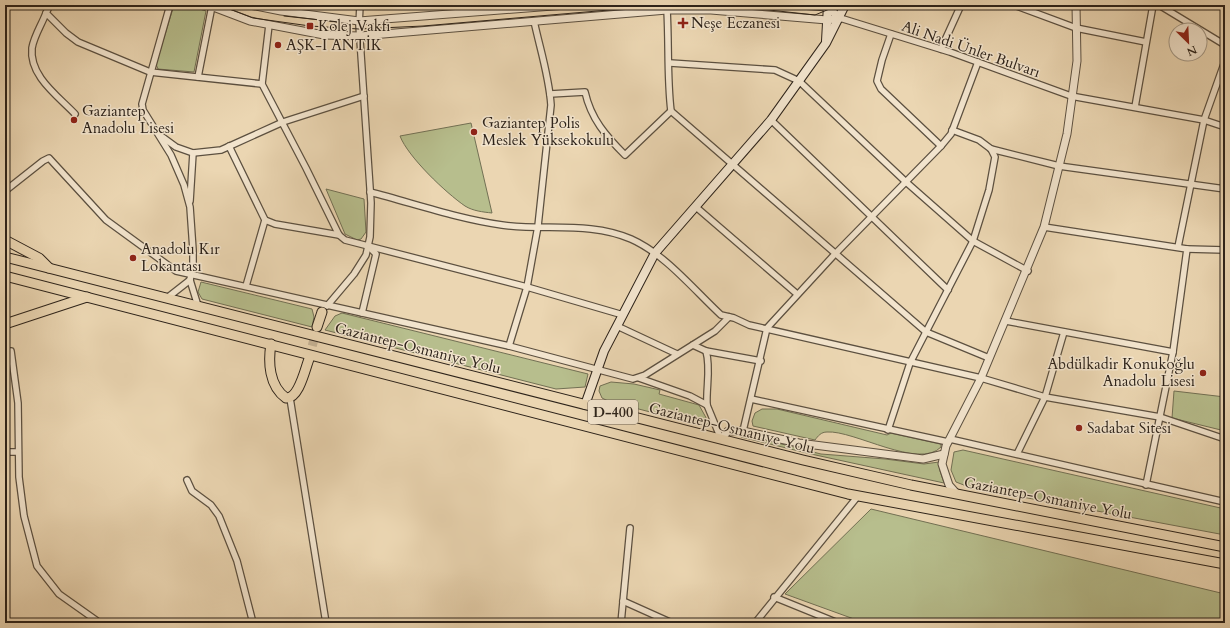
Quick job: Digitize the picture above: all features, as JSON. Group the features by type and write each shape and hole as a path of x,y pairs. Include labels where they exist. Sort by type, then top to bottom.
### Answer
{"highway":[{"path":"5,240 39,258 50,268"},
{"name":"Gaziantep-Osmaniye Yolu","path":"5,257 834,468 1225,547"},
{"name":"D-400","path":"5,276 858,496 1225,564"},
{"path":"5,324 87,297"},
{"path":"317,327 325,308"},
{"path":"271,344 269,364 271,373 282,395 290,398 298,390 308,359"}],"main road":[{"path":"585,405 597,370 617,326 655,252 696,207 770,120 826,43 840,18 845,5"},
{"path":"826,43 827,6"}],"street":[{"path":"50,5 32,48 36,69 43,81 75,114"},
{"path":"170,5 142,104 143,110 171,155 184,185 190,207"},
{"path":"251,5 288,12 359,21 532,6 566,5"},
{"path":"325,308 354,274 366,255 370,237 370,192 359,21 360,5"},
{"path":"800,5 827,6 840,18"},
{"path":"941,49 961,5"},
{"path":"1014,5 1076,28 1146,42"},
{"path":"957,494 949,485 944,474 942,464 944,454 949,440 1006,321 1028,271 1044,227 1067,134 1077,61 1076,5"},
{"path":"1135,108 1153,5"},
{"path":"1159,5 1225,45"},
{"path":"198,77 210,6 250,21 269,25 324,35 360,36 667,10 711,10 827,20 840,18"},
{"path":"667,10 670,63 669,91 671,111 926,332 989,358"},
{"path":"46,13 66,33 78,42 150,72 262,84"},
{"name":"Ali Nadi Ünler Bulvarı","path":"840,18 941,49 1071,96 1204,120 1225,127"},
{"path":"509,346 527,287 538,226 551,105 550,85 542,60 534,21"},
{"path":"269,25 262,84 283,122 338,235"},
{"path":"891,34 882,60 877,81 882,89 941,146"},
{"path":"1178,247 1204,120 1225,60"},
{"path":"743,431 761,361 767,328 871,216 941,146 952,130 978,62"},
{"path":"670,63 775,70 799,81 906,182 973,241 1028,271"},
{"path":"550,94 585,92 594,120 608,138 625,155 671,111"},
{"path":"158,133 176,147 193,153 221,150 283,122 364,96"},
{"path":"770,120 948,290"},
{"path":"952,130 978,140 991,149 1059,166 1225,189"},
{"path":"229,146 265,220 246,286"},
{"path":"888,430 910,363 973,241 989,190 995,157 991,149"},
{"path":"193,153 190,207 193,250 191,277 198,306"},
{"path":"5,191 43,161 49,158 106,220 176,271 191,277 246,286 325,308 362,312 509,346 633,379 639,378 715,331 728,317"},
{"path":"370,192 482,222 504,226 593,229 611,232 632,240 655,252 721,315 750,325 980,378 1045,397 1160,417 1225,439"},
{"path":"696,207 797,294"},
{"path":"265,220 275,224 338,235 345,240 527,287 623,315"},
{"path":"1044,227 1187,249 1225,250"},
{"path":"362,312 376,254 368,246"},
{"path":"1146,485 1173,352 1187,249"},
{"path":"167,298 191,277"},
{"path":"1006,321 1173,352"},
{"path":"617,326 677,354"},
{"path":"1017,454 1045,397 1064,332"},
{"path":"693,345 706,351 761,361"},
{"path":"11,351 18,403 17,452 24,516 37,566 59,594 100,623"},
{"path":"706,351 709,360 708,404 721,440"},
{"path":"639,378 708,404"},
{"path":"290,398 326,623"},
{"path":"752,399 888,430 949,440 1017,454 1225,502"},
{"path":"721,440 728,431 743,431 799,443 923,459 944,454"},
{"path":"5,452 17,452"},
{"path":"186,480 192,491 211,505 219,516 237,561 253,623"},
{"path":"755,623 774,597 858,496"},
{"path":"621,623 630,528"},
{"path":"774,597 838,623"},
{"path":"623,601 672,623"}],"green space":[{"path":"174,5 187,5 206,11 194,72 158,69 156,64"},
{"path":"471,123 492,213 468,208 448,193 419,164 404,145 400,136"},
{"path":"326,189 364,199 366,232 361,239 357,240 345,234"},
{"path":"201,282 312,309 314,317 312,327 202,299 198,292"},
{"path":"342,313 588,374 585,387 556,389 325,330 335,316"},
{"path":"611,382 634,384 660,390 659,394 699,405 709,423 704,426 608,401 602,398 599,391 600,386"},
{"path":"1174,391 1225,397 1225,431 1172,418"},
{"path":"762,409 777,409 887,435 891,433 941,444 941,447 931,453 918,454 902,452 839,433 827,432 821,433 815,440 753,426 752,421 755,413"},
{"path":"742,434 821,454 885,459 924,464 939,462 944,483 811,454 741,437"},
{"path":"963,450 1225,509 1225,535 969,487 956,482 951,470 954,452"},
{"path":"871,509 1225,594 1225,623 865,623 785,594"}],"tunnel":[{"path":"309,359 317,327"}],"tram line":[{"path":"219,5 253,18 310,26 359,29 423,26 667,5 709,5"},
{"path":"723,5 815,15 839,5"},
{"path":"284,16 339,22"}],"place":[{"name":"Neşe Eczanesi","path":"683,23"},
{"name":"Kolej Vakfı","path":"310,26"},
{"name":"AŞK-I ANTİK","path":"278,45"},
{"name":"Gaziantep Anadolu Lisesi","path":"74,120"},
{"name":"Gaziantep Polis Meslek Yüksekokulu","path":"474,132"},
{"name":"Anadolu Kır Lokantası","path":"133,258"},
{"name":"Abdülkadir Konukoğlu Anadolu Lisesi","path":"1203,373"},
{"name":"Sadabat Sitesi","path":"1079,428"}]}
